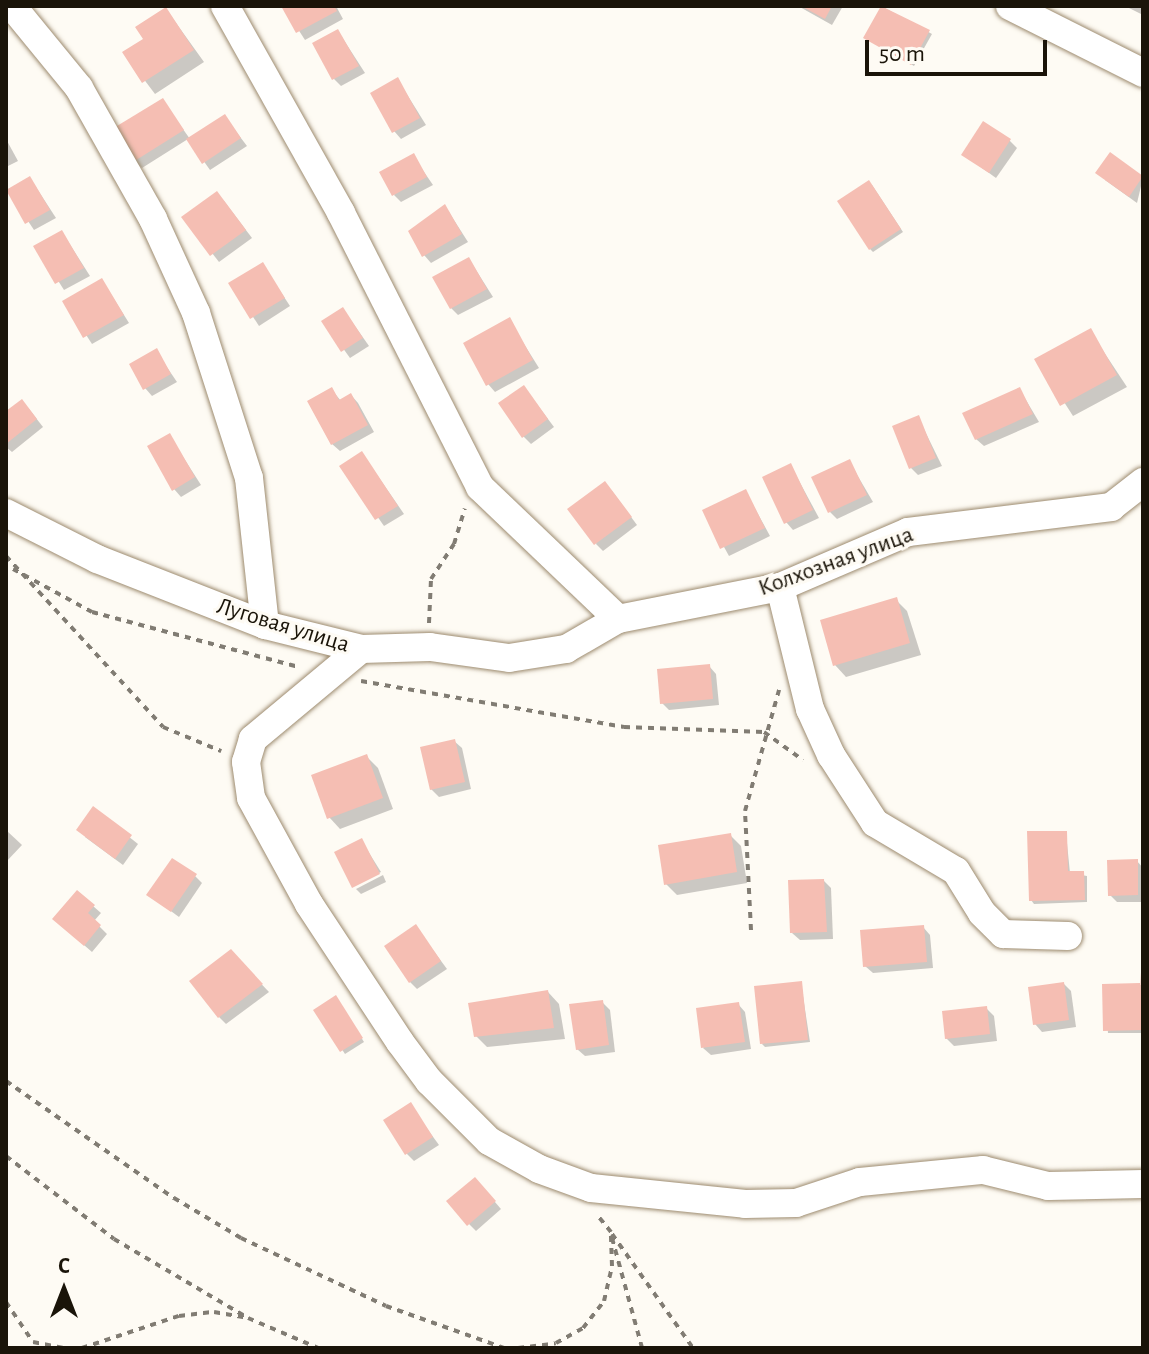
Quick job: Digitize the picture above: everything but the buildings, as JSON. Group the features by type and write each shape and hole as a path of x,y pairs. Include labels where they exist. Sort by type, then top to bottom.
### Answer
{"street":[{"path":"12,6 79,88 153,219 196,313 249,478 265,625"},
{"path":"225,6 341,213 480,487 618,619"},
{"path":"1010,6 1143,73"},
{"name":"Колхозная улица","path":"618,619 780,587 908,532 1111,507 1143,482"},
{"name":"Луговая улица","path":"6,513 97,559 265,625 361,649 430,647 509,658 566,649 618,619"},
{"path":"780,587 792,650 831,755 875,823 956,871 982,913 1003,934 1068,936"},
{"path":"361,649 333,676 270,720 253,739 246,762 251,798 309,904 400,1042 464,1119 489,1141 539,1169 591,1188 745,1204 796,1203 860,1182 983,1170 1048,1186 1143,1184"}],"path":[{"path":"6,312 6,323"},
{"path":"430,647 431,579 480,487"},
{"path":"6,556 13,569 163,727 246,762"},
{"path":"13,569 92,612 333,676 624,727 764,732 806,762"},
{"path":"751,930 745,811 764,732 792,650"},
{"path":"6,1081 174,1198 241,1238 386,1306 504,1348"},
{"path":"6,1156 114,1239 248,1318 318,1348"},
{"path":"590,1205 693,1348"},
{"path":"518,1348 556,1343 583,1328 604,1301 612,1266 611,1232"},
{"path":"611,1232 642,1348"},
{"path":"6,1302 33,1342 63,1348"},
{"path":"82,1348 179,1316 214,1312 248,1318"}]}
